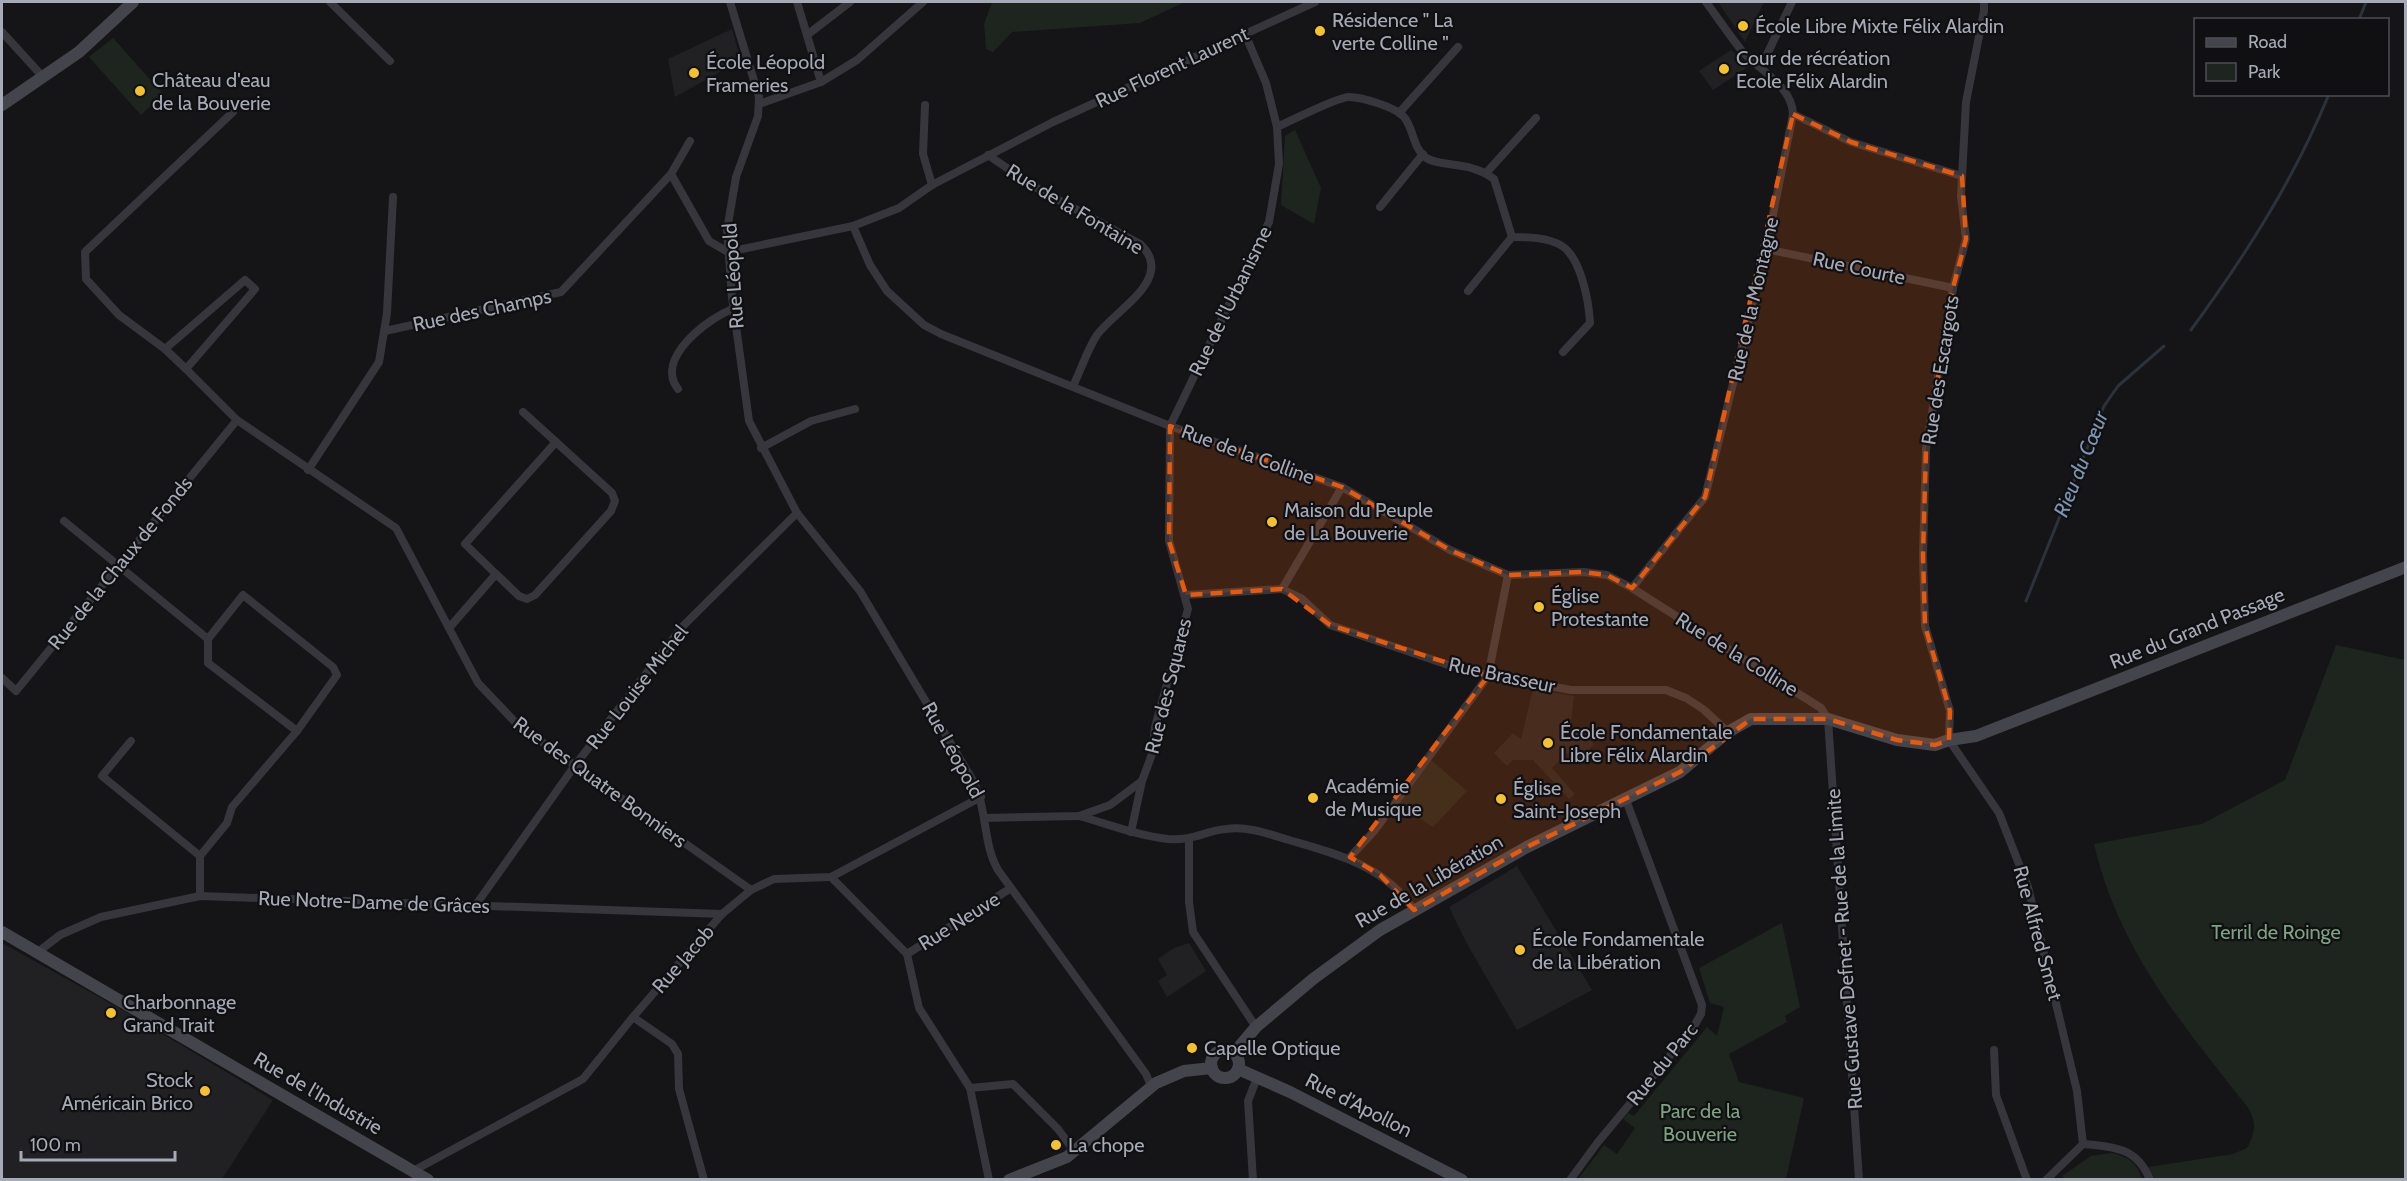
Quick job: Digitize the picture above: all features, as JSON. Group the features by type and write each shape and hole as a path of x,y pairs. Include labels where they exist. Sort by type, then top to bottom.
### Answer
{"street":[{"path":"2,105 79,52 133,2"},
{"path":"330,2 390,61"},
{"name":"Rue Léopold","path":"730,2 757,87 759,104 757,119 738,168 727,230 733,309 746,410 761,448 797,513 860,591 981,797 990,855 1011,888 1146,1074 1151,1086"},
{"path":"797,2 821,82"},
{"path":"807,35 850,2"},
{"path":"759,104 821,82 857,60 920,2"},
{"name":"Rue Florent Laurent","path":"1030,134 1245,34 1300,5 1315,2"},
{"path":"1706,2 1744,53 1761,67 1793,102 1793,114 1851,142 1962,176"},
{"path":"1761,67 1792,2"},
{"name":"Rue des Escargots","path":"1949,740 1950,711 1925,626 1923,555 1926,449 1953,288 1966,239 1962,176 1966,102 1984,2"},
{"path":"2,32 43,77"},
{"name":"Rue de l'Urbanisme","path":"1170,426 1269,222 1279,164 1276,127 1266,83 1245,34"},
{"path":"1399,113 1458,47"},
{"path":"1276,127 1348,97 1392,107 1405,117 1417,148 1426,158 1477,167 1494,179 1512,237"},
{"path":"925,105 922,154 932,185"},
{"name":"Rue des Quatre Bonniers","path":"233,112 85,252 86,279 119,315 165,349 237,420 396,528 478,683 518,725 751,890"},
{"name":"Rue de la Montagne","path":"1632,588 1705,497 1766,249 1793,114"},
{"path":"1486,173 1536,118"},
{"name":"Rue de la Fontaine","path":"728,252 853,226 899,208 932,185 1030,134"},
{"name":"Rue des Champs","path":"385,331 561,292 671,174 690,141"},
{"path":"1380,207 1423,154"},
{"name":"Rue de la Fontaine","path":"988,155 1033,186 1140,244 1150,255 1152,262 1144,286 1129,305 1097,335 1073,386"},
{"path":"671,174 709,241 728,252"},
{"path":"308,470 376,369 385,331 393,197"},
{"name":"Rue de la Colline","path":"853,226 870,265 886,291 924,325 1170,426 1342,487 1450,550 1508,575 1584,572 1607,575 1632,588 1821,708 1828,719"},
{"path":"1468,291 1512,237"},
{"path":"1512,237 1558,244 1564,247 1577,266 1589,304 1590,323 1563,352"},
{"name":"Rue Courte","path":"1766,249 1953,288"},
{"path":"165,349 245,280 255,289 186,369"},
{"path":"678,389 671,372 684,344 703,325 733,309"},
{"path":"761,448 811,422 855,409"},
{"path":"523,412 556,442 612,493 615,501 611,511 535,595 527,599 519,596 465,544 556,442"},
{"name":"Rue de la Chaux de Fonds","path":"2,678 16,691 237,420"},
{"name":"Rue des Squares","path":"984,818 1079,816 1110,805 1142,781 1152,754 1155,727 1188,609 1186,595 1169,541 1170,426"},
{"path":"1186,595 1282,589 1342,487"},
{"name":"Rue Louise Michel","path":"475,906 576,764 683,626 797,513"},
{"path":"64,521 117,567 208,639"},
{"name":"Rue du Grand Passage","path":"1949,740 1976,736 2004,726 2406,567"},
{"path":"449,628 495,574"},
{"path":"1350,857 1375,830 1488,676 1508,575"},
{"name":"Rue Brasseur","path":"1282,589 1301,598 1330,624 1463,670 1571,690 1666,690 1686,698 1703,709 1728,732"},
{"path":"200,896 200,856 227,823 232,807 297,731 336,681 338,675 333,667 243,595 208,639 208,663 297,731"},
{"name":"Rue de la Libération","path":"1234,1053 1256,1027 1348,951 1414,909 1551,835 1680,772 1728,732 1751,719 1828,719"},
{"path":"1828,719 1897,740 1935,745 1949,740"},
{"name":"Rue Gustave Defnet - Rue de la Limite","path":"1828,719 1859,1179"},
{"name":"Rue Alfred Smet","path":"1949,740 1999,813 2028,886 2077,1091 2083,1144"},
{"path":"131,741 102,777 200,856"},
{"path":"1131,832 1142,781"},
{"name":"Rue Jacob","path":"413,1171 583,1079 722,914 751,890 774,879 831,877 981,797"},
{"name":"Rue du Parc","path":"1570,1179 1693,1028 1701,1014 1702,1005 1626,800"},
{"path":"1079,816 1131,832 1165,839 1189,840 1226,829 1258,831 1350,857 1380,875 1404,894 1414,909"},
{"path":"1189,840 1189,902 1193,932 1256,1027"},
{"path":"831,877 907,954 919,1008 970,1088 989,1179"},
{"name":"Rue Neuve","path":"907,954 1011,888"},
{"name":"Rue Notre-Dame de Grâces","path":"38,952 60,934 101,917 200,896 722,914"},
{"name":"Rue de l'Industrie","path":"2,932 428,1179"},
{"path":"633,1017 672,1044 678,1054 679,1089 704,1179"},
{"path":"1009,1179 1034,1175 1060,1161 1151,1086 1180,1072 1212,1068 1223,1077 1232,1076 1238,1070 1239,1062 1234,1053 1226,1050 1219,1052 1213,1059 1212,1068"},
{"path":"1994,1050 1996,1095 2027,1179"},
{"name":"Rue d'Apollon","path":"1238,1070 1462,1179"},
{"path":"1253,1179 1248,1101 1257,1078"},
{"path":"970,1088 1013,1084 1058,1129 1074,1150"},
{"path":"2046,1179 2083,1144 2114,1147 2127,1152 2144,1165 2150,1179"}],"highlighted area":[{"path":"1793,114 1851,142 1962,176 1966,239 1953,288 1926,449 1923,555 1925,626 1950,711 1949,740 1935,745 1897,740 1828,719 1751,719 1680,772 1527,847 1414,910 1380,875 1350,857 1488,676 1330,625 1282,589 1186,595 1169,541 1170,426 1342,487 1450,550 1508,575 1584,572 1607,575 1632,588 1705,497"}],"shaded area":[{"name":"École Libre Mixte Félix Alardin","path":"1718,2 1764,2 1745,42"},
{"name":"École Léopold Frameries","path":"732,29 741,60 675,97 668,59"},
{"name":"Cour de récréation Ecole Félix Alardin","path":"1731,50 1749,66 1713,90 1699,71"},
{"name":"École Fondamentale Libre Félix Alardin","path":"1533,689 1574,696 1569,740 1578,732 1594,744 1578,762 1567,753 1552,768 1575,794 1569,799 1533,760 1513,760 1507,766 1494,753 1513,733 1521,739"},
{"name":"École Fondamentale de la Libération","path":"1517,866 1592,990 1517,1030 1466,942 1449,907"},
{"path":"2,943 126,1012 273,1100 222,1179 2,1179"},
{"path":"1189,943 1206,971 1167,997 1158,981 1167,975 1158,959 1174,948"}],"green space":[{"path":"992,2 1185,2 1140,23 1012,32 993,52 986,49 984,24"},
{"path":"113,38 163,94 141,115 89,57"},
{"path":"1295,130 1321,188 1314,224 1281,205 1285,136"},
{"name":"Terril de Roinge","path":"2336,645 2405,660 2405,1179 2147,1179 2142,1168 2233,1154 2247,1148 2252,1138 2254,1124 2249,1109 2200,1047 2156,985 2137,953 2119,919 2105,883 2094,844 2202,824 2285,780"},
{"path":"1431,760 1467,791 1433,827 1398,804"},
{"name":"Parc de la Bouverie","path":"1782,923 1800,1007 1785,1016 1787,1022 1729,1054 1739,1082 1804,1098 1786,1179 1578,1179 1604,1145 1617,1154 1635,1128 1623,1119 1628,1113 1634,1116 1707,1027 1717,1036 1724,1007 1710,1003 1699,968"},
{"path":"2111,1153 2131,1161 2142,1179 2065,1180 2062,1176 2091,1156"}],"waterway":[{"name":"Rieu du Cœur","path":"2360,18 2366,2"},
{"name":"Rieu du Cœur","path":"2191,330 2249,245 2284,187 2328,96"},
{"name":"Rieu du Cœur","path":"2026,601 2104,406 2118,386 2164,346"}],"place":[{"name":"École Libre Mixte Félix Alardin","path":"1743,26"},
{"name":"Résidence \" La verte Colline \"","path":"1320,31"},
{"name":"Cour de récréation Ecole Félix Alardin","path":"1724,69"},
{"name":"École Léopold Frameries","path":"694,73"},
{"name":"Château d'eau de la Bouverie","path":"140,91"},
{"name":"Maison du Peuple de La Bouverie","path":"1272,522"},
{"name":"Église Protestante","path":"1539,607"},
{"name":"École Fondamentale Libre Félix Alardin","path":"1548,743"},
{"name":"Académie de Musique","path":"1313,798"},
{"name":"Église Saint-Joseph","path":"1501,799"},
{"name":"École Fondamentale de la Libération","path":"1520,950"},
{"name":"Charbonnage Grand Trait","path":"111,1013"},
{"name":"Capelle Optique","path":"1192,1048"},
{"name":"Stock Américain Brico","path":"205,1091"},
{"name":"La chope","path":"1056,1145"}]}
